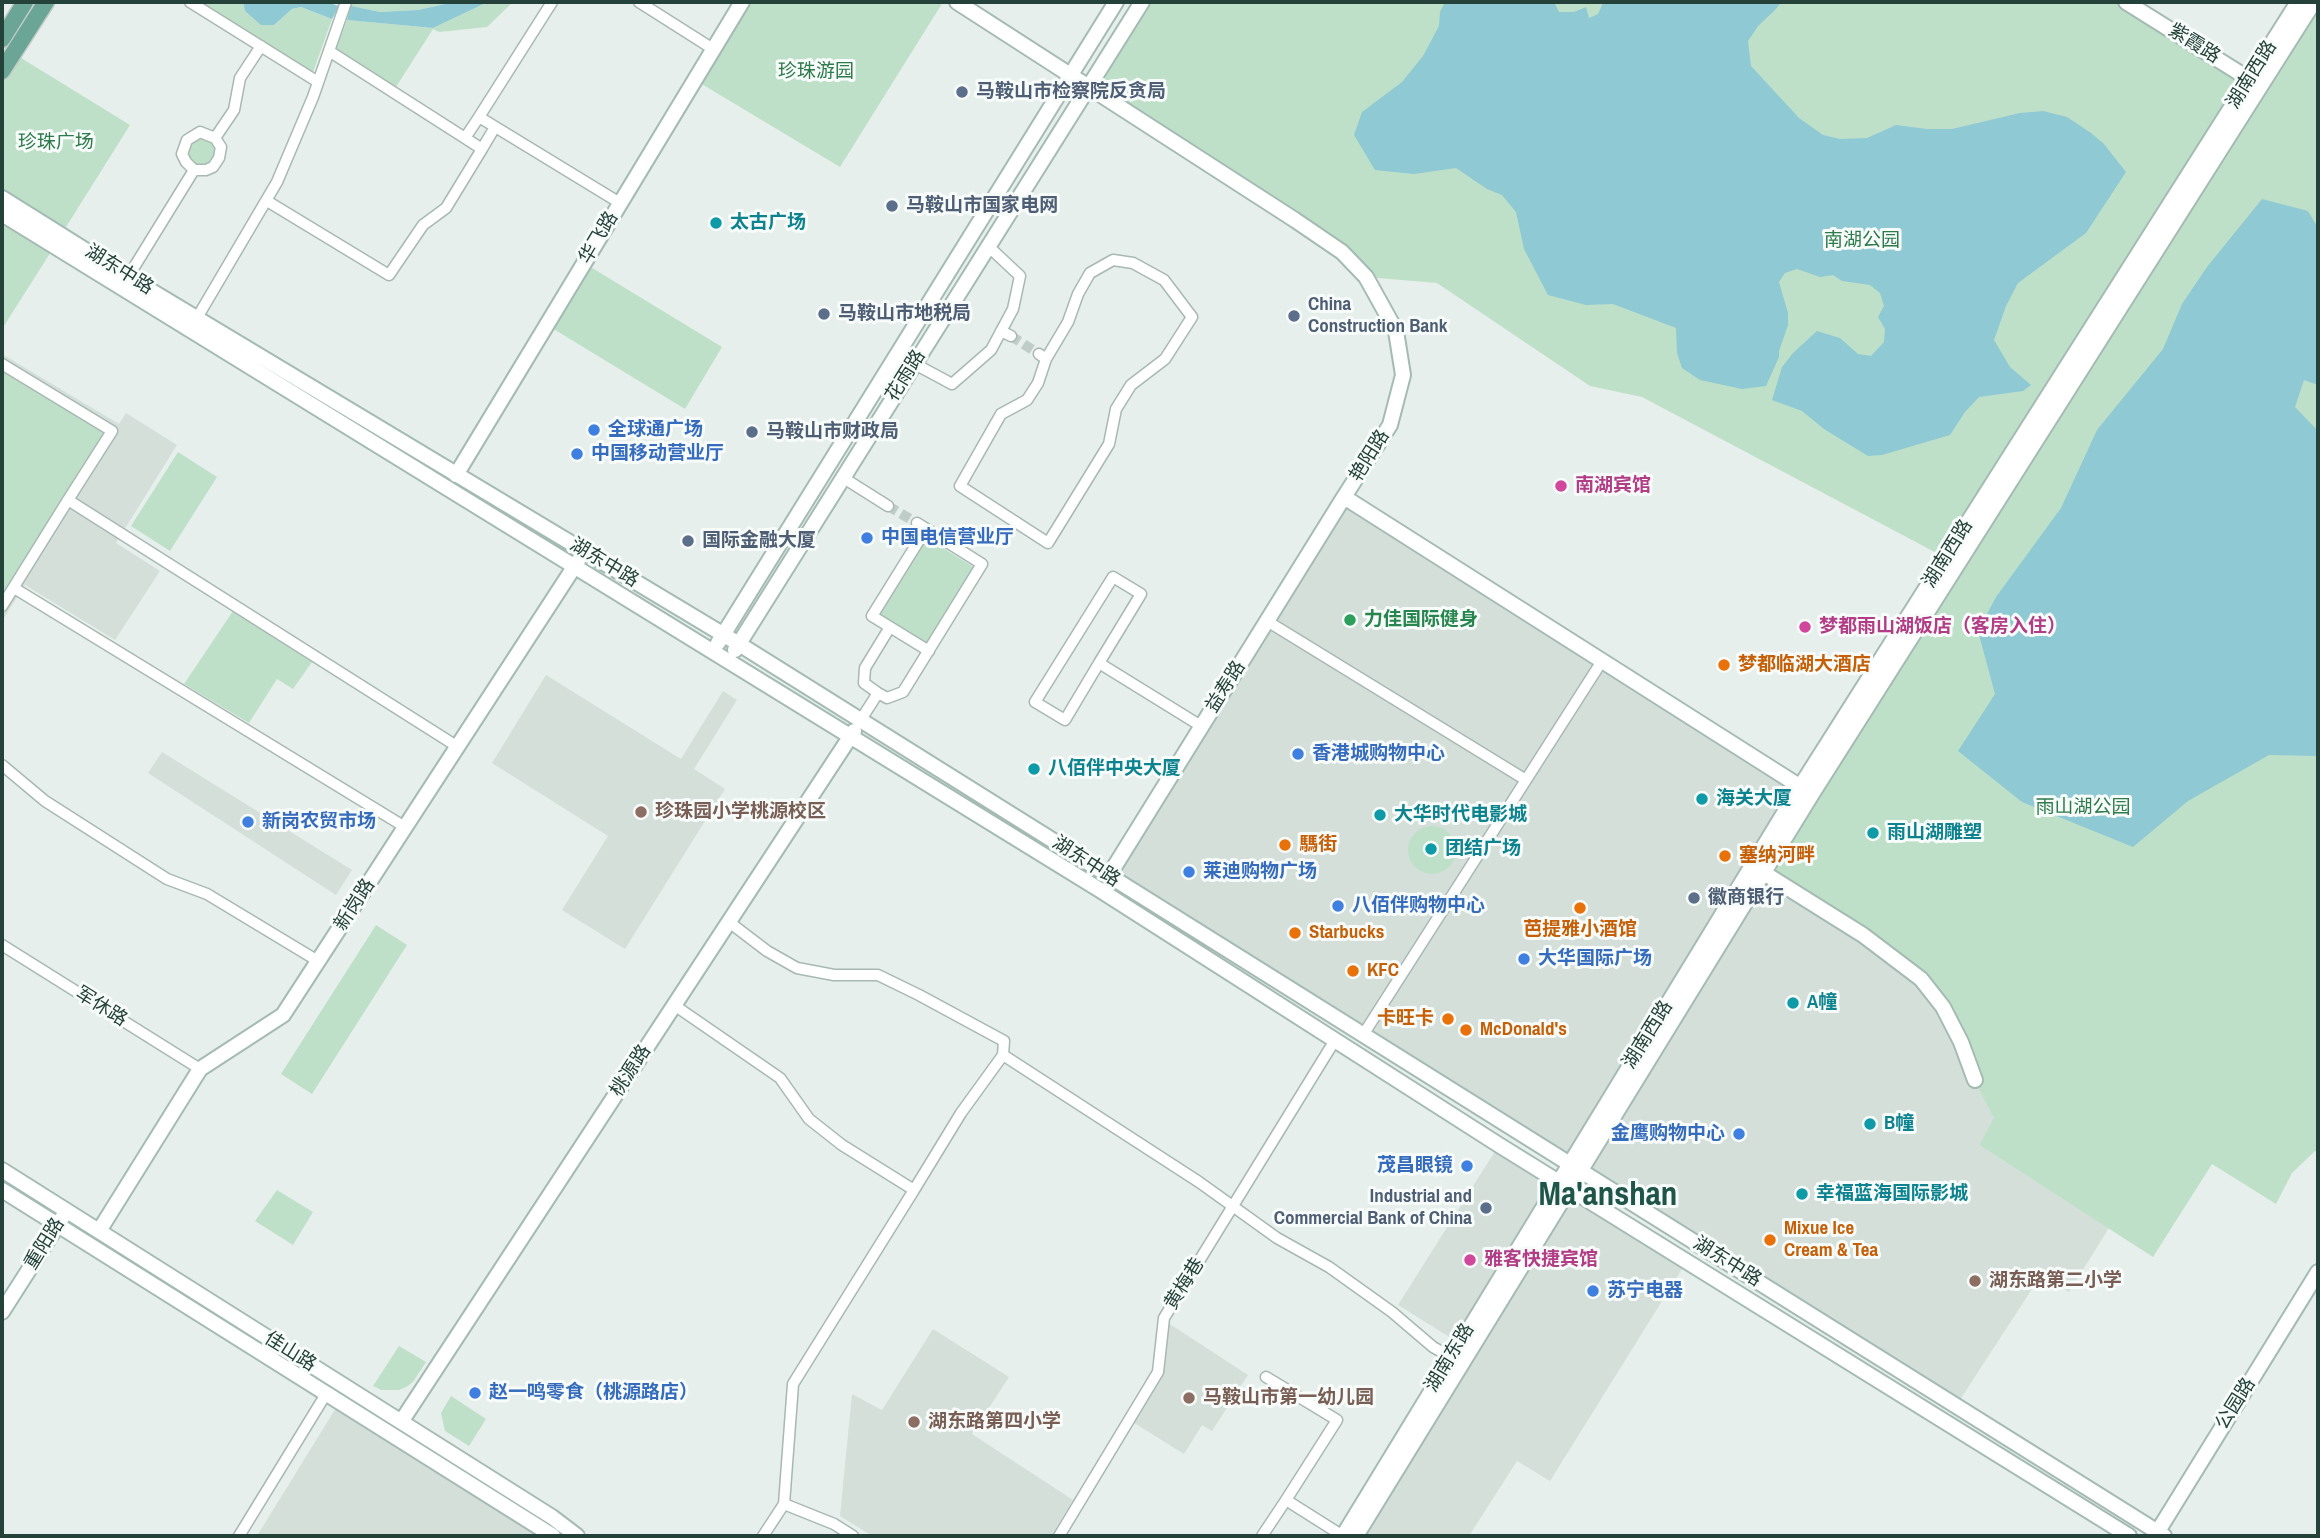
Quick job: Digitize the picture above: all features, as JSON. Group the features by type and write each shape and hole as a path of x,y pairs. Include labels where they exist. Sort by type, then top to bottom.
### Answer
{"main road":[{"path":"2,39 25,2"},
{"path":"2,71 46,2"},
{"name":"华飞路","path":"456,475 742,2"},
{"name":"艳阳路","path":"957,2 1323,239 1342,252 1366,277 1396,331 1402,375 1390,425 1343,497 1806,790"},
{"path":"712,651 1116,2"},
{"name":"花雨路","path":"729,661 913,363 1142,2"},
{"name":"紫霞路","path":"2126,2 2255,83"},
{"name":"湖南西路","path":"2255,83 2298,2"},
{"name":"湖南西路","path":"1575,1166 1806,790 2255,83 2314,2"},
{"name":"湖东中路","path":"2,198 128,277 193,325 574,568 1088,883 2129,1536"},
{"name":"湖东中路","path":"2,214 456,475 739,644 1108,877 1575,1166 2159,1535"},
{"name":"益寿路","path":"1108,877 1343,497"},
{"name":"新岗路","path":"99,1231 200,1069 283,1015 584,551"},
{"name":"桃源路","path":"401,1422 860,721"},
{"name":"湖南西路","path":"1575,1166 1764,873 1806,790"},
{"path":"1764,873 1863,935 1921,979 1943,1007 1961,1042 1975,1080"},
{"path":"1356,1536 1575,1166"},
{"name":"佳山路","path":"2,1170 552,1517 577,1536"},
{"name":"湖南东路","path":"1343,1536 1451,1357 1564,1184"},
{"name":"佳山路","path":"2,1190 553,1536"},
{"name":"重阳路","path":"2,1312 66,1211"},
{"name":"公园路","path":"2159,1535 2318,1272"}],"street":[{"path":"190,2 318,82"},
{"path":"193,325 277,183 318,82 346,2"},
{"path":"465,138 552,2"},
{"path":"639,2 713,49"},
{"path":"215,138 234,110 240,78 261,46"},
{"path":"329,51 482,149"},
{"path":"479,117 620,203"},
{"path":"267,201 389,275 422,225 446,208 495,127"},
{"path":"200,132 215,138 221,147 219,158 213,167 194,170 182,154 187,140 200,132"},
{"path":"128,277 194,170"},
{"path":"913,363 952,384 1006,333 1020,276 988,246"},
{"path":"1113,260 1133,263 1164,280 1192,317 1165,359 1131,385 1116,409 1109,444 1048,543 960,485 1001,414 1027,400 1038,383 1042,356 1068,322 1078,294 1090,273 1113,260"},
{"path":"2,364 112,431 2,606"},
{"path":"842,477 888,506"},
{"path":"68,500 458,747"},
{"path":"890,627 865,668 864,683 887,698 903,692 929,651 982,564 921,526 872,616 890,627 929,651"},
{"path":"1113,577 1141,594 1099,663 1065,720 1035,702 1113,577"},
{"path":"14,588 405,827"},
{"path":"1267,621 1526,780"},
{"path":"1363,1035 1602,661"},
{"path":"1099,663 1201,726"},
{"path":"860,721 878,693"},
{"path":"2,765 45,802 167,879 207,894 318,961"},
{"path":"729,922 767,951 797,968 834,975 878,975 1004,1041 1003,1055 961,1113 793,1384 784,1504 763,1536"},
{"name":"军休路","path":"2,945 200,1069"},
{"path":"674,1005 780,1078 809,1119 842,1145 914,1190"},
{"name":"黄梅巷","path":"1059,1536 1158,1372 1164,1318 1335,1040"},
{"path":"1003,1055 1277,1238 1329,1266 1392,1312 1433,1347 1451,1357"},
{"path":"1262,1536 1337,1420 1266,1377"},
{"path":"239,1536 326,1394"},
{"path":"1286,1500 1343,1536"},
{"path":"784,1504 834,1524 853,1536"}],"shaded area":[{"path":"2,354 119,424 126,413 177,445 116,543 160,571 115,640 25,585 2,621"},
{"path":"1344,497 1800,787 1569,1163 1108,877"},
{"name":"珍珠园小学桃源校区","path":"546,675 681,759 723,691 737,700 694,769 725,789 625,949 562,910 608,836 492,763"},
{"name":"新岗农贸市场","path":"162,752 352,870 336,895 148,773"},
{"path":"1764,873 1921,979 1995,1119 1979,1145 2109,1228 2069,1292 2041,1275 1956,1406 1582,1167"},
{"path":"1499,1145 1558,1181 1459,1343 1398,1305"},
{"path":"1569,1187 1687,1261 1550,1481 1517,1461 1469,1536 1355,1536"},
{"name":"马鞍山市第一幼儿园","path":"1165,1321 1248,1375 1212,1431 1202,1425 1184,1454 1131,1421 1161,1373"},
{"name":"湖东路第四小学","path":"933,1329 1009,1377 972,1434 1073,1500 1051,1536 872,1536 840,1516 852,1394 882,1410"},
{"path":"339,1403 553,1536 257,1536"}],"green space":[{"path":"195,2 243,2 245,11 274,25 292,9 301,7 332,19 313,72"},
{"path":"326,2 454,2 418,10 380,12"},
{"path":"488,2 513,2 487,27 439,32 433,29 396,87 336,49 347,20 433,28"},
{"name":"珍珠游园","path":"742,2 943,2 840,167 695,80"},
{"name":"南湖公园","path":"1142,2 2126,2 2249,79 1946,558 1642,397 1590,386 1437,283 1366,277 1295,220 1088,88"},
{"name":"雨山湖公园","path":"2318,2 2318,1152 2315,1151 2292,1173 2276,1204 2212,1164 2153,1257 1979,1145 1994,1118 1921,979 1764,873"},
{"name":"珍珠广场","path":"13,53 130,125 61,235 2,198 2,71"},
{"path":"202,136 213,140 217,151 213,162 202,166 191,162 187,151 191,140"},
{"path":"2,214 54,247 2,329"},
{"path":"584,263 722,347 685,409 547,325"},
{"path":"2,368 105,431 2,596"},
{"path":"178,452 217,477 170,551 131,526"},
{"path":"927,538 975,568 928,644 879,615"},
{"path":"233,611 312,662 293,689 277,679 249,723 184,684"},
{"path":"1432,826 1449,833 1456,850 1449,867 1432,874 1415,867 1408,850 1415,833"},
{"path":"376,925 407,945 312,1094 281,1074"},
{"path":"277,1190 313,1212 293,1245 255,1221"},
{"path":"399,1346 426,1362 413,1382 406,1387 399,1390 381,1390 373,1386"},
{"path":"451,1396 486,1419 469,1446 445,1431 441,1413"}],"water":[{"path":"243,2 326,2 339,6 332,19 301,7 292,9 274,25 261,25 245,11"},
{"path":"454,2 488,2 433,28 347,20 351,6 380,12 418,10"},
{"path":"1445,2 1554,2 1559,12 1574,12 1586,7 1589,18 1598,14 1603,3 1607,2 1781,2 1748,41 1751,66 1799,118 1823,135 1840,139 1867,138 1896,125 1952,129 2020,113 2043,111 2067,117 2091,133 2104,144 2126,172 2086,233 2018,283 2006,306 1994,340 2010,367 2031,385 2023,391 1979,397 1950,435 1882,455 1868,456 1824,429 1802,411 1772,400 1782,367 1817,331 1840,338 1858,354 1871,356 1884,342 1885,329 1878,317 1884,306 1880,293 1870,285 1842,281 1833,275 1820,277 1797,269 1785,273 1779,282 1788,313 1788,325 1779,357 1766,386 1742,389 1700,380 1682,368 1677,353 1676,328 1613,304 1586,305 1548,295 1524,249 1516,212 1502,195 1487,189 1456,168 1414,174 1375,170 1354,135 1362,112 1402,82 1423,56 1439,26 1440,12"},
{"path":"2262,199 2308,211 2318,228 2318,385 2304,380 2295,407 2318,431 2318,756 2269,755 2188,801 2133,847 2022,802 1958,751 1995,694 1978,631 1996,597 2061,508 2097,430 2163,349 2182,304 2207,267"}],"tunnel":[{"path":"1011,336 1039,354"},
{"path":"888,506 917,523"}],"place":[{"name":"马鞍山市检察院反贪局","path":"962,92"},
{"name":"马鞍山市国家电网","path":"892,206"},
{"name":"太古广场","path":"716,223"},
{"name":"马鞍山市地税局","path":"824,314"},
{"name":"China Construction Bank","path":"1294,316"},
{"name":"全球通广场","path":"594,430"},
{"name":"马鞍山市财政局","path":"752,432"},
{"name":"中国移动营业厅","path":"577,454"},
{"name":"南湖宾馆","path":"1561,486"},
{"name":"中国电信营业厅","path":"867,538"},
{"name":"国际金融大厦","path":"688,541"},
{"name":"力佳国际健身","path":"1350,620"},
{"name":"梦都雨山湖饭店（客房入住）","path":"1805,627"},
{"name":"梦都临湖大酒店","path":"1724,665"},
{"name":"香港城购物中心","path":"1298,754"},
{"name":"八佰伴中央大厦","path":"1034,769"},
{"name":"海关大厦","path":"1702,799"},
{"name":"珍珠园小学桃源校区","path":"641,812"},
{"name":"大华时代电影城","path":"1380,815"},
{"name":"新岗农贸市场","path":"248,822"},
{"name":"雨山湖雕塑","path":"1873,833"},
{"name":"騳街","path":"1285,845"},
{"name":"团结广场","path":"1431,849"},
{"name":"塞纳河畔","path":"1725,856"},
{"name":"莱迪购物广场","path":"1189,872"},
{"name":"徽商银行","path":"1694,898"},
{"name":"八佰伴购物中心","path":"1338,906"},
{"name":"芭提雅小酒馆","path":"1580,908"},
{"name":"Starbucks","path":"1295,933"},
{"name":"大华国际广场","path":"1524,959"},
{"name":"KFC","path":"1353,971"},
{"name":"A幢","path":"1793,1003"},
{"name":"卡旺卡","path":"1448,1019"},
{"name":"McDonald's","path":"1466,1030"},
{"name":"B幢","path":"1870,1124"},
{"name":"金鹰购物中心","path":"1739,1134"},
{"name":"茂昌眼镜","path":"1467,1166"},
{"name":"幸福蓝海国际影城","path":"1802,1194"},
{"name":"Industrial and Commercial Bank of China","path":"1486,1208"},
{"name":"Mixue Ice Cream & Tea","path":"1770,1240"},
{"name":"雅客快捷宾馆","path":"1470,1260"},
{"name":"湖东路第二小学","path":"1975,1281"},
{"name":"苏宁电器","path":"1593,1291"},
{"name":"赵一鸣零食（桃源路店）","path":"475,1393"},
{"name":"马鞍山市第一幼儿园","path":"1189,1398"},
{"name":"湖东路第四小学","path":"914,1422"}],"district":[{"name":"Ma'anshan","path":"1608,1196"}]}
